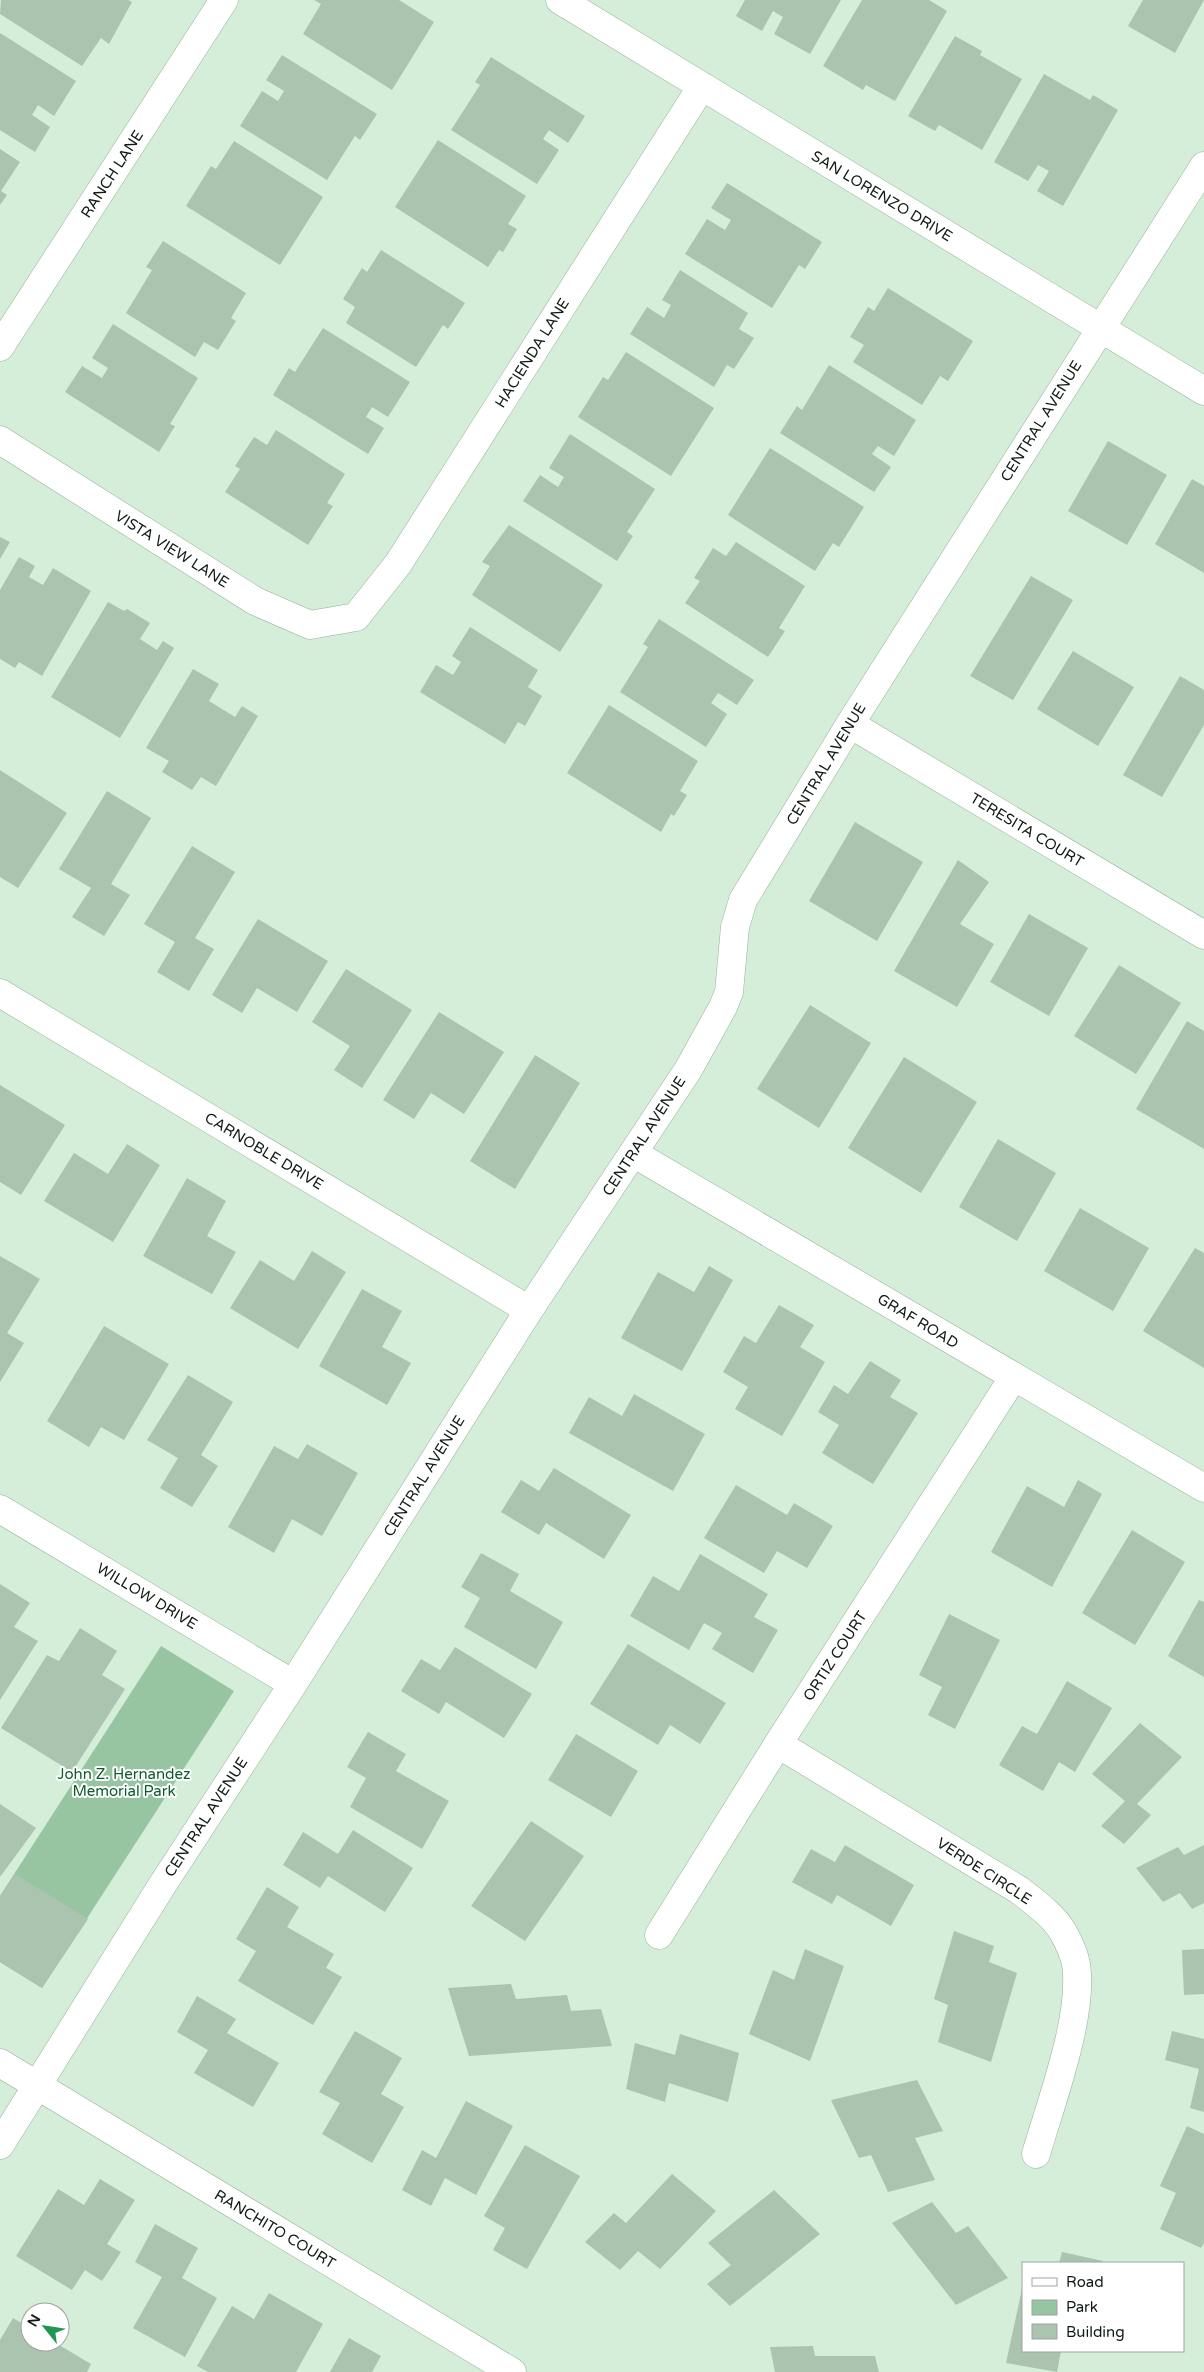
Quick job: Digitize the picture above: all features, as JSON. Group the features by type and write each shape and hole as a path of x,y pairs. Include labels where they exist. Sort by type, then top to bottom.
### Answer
{"street":[{"name":"RANCH LANE","path":"0,347 224,0"},
{"name":"SAN LORENZO DRIVE","path":"560,0 1204,391"},
{"name":"HACIENDA LANE","path":"356,617 398,564 702,86"},
{"name":"CENTRAL AVENUE","path":"38,2086 161,1887 293,1684 529,1310 688,1070 723,1007 729,992 735,926 744,900 850,724 1204,166"},
{"name":"VISTA VIEW LANE","path":"0,440 255,601 310,625 356,617"},
{"name":"TERESITA COURT","path":"850,724 1204,935"},
{"name":"CARNOBLE DRIVE","path":"0,993 529,1310"},
{"name":"GRAF ROAD","path":"633,1153 1204,1488"},
{"name":"ORTIZ COURT","path":"659,1935 778,1744 1014,1378"},
{"name":"WILLOW DRIVE","path":"0,1509 293,1684"},
{"name":"VERDE CIRCLE","path":"778,1744 1019,1890 1054,1920 1063,1932 1076,1963 1078,1994 1072,2028 1036,2154"},
{"name":"RANCHITO COURT","path":"0,2063 512,2372"},
{"path":"0,2145 38,2086"}],"green space":[{"name":"John Z. Hernandez Memorial Park","path":"161,1646 234,1691 42,1988 0,1962 0,1896"}],"building":[{"path":"1,0 128,0 132,2 109,44 101,38 82,66 0,14"},
{"path":"314,0 399,0 434,22 392,90 303,34 321,4"},
{"path":"745,0 841,0 810,54 774,34 783,17 773,11 762,31 736,16"},
{"path":"862,0 929,0 947,11 895,101 866,85 863,90 823,66"},
{"path":"1143,0 1204,0 1175,53 1128,26"},
{"path":"0,33 76,81 54,116 38,105 32,115 50,127 35,152 0,130"},
{"path":"955,36 982,51 980,55 1022,79 982,150 939,125 935,131 908,116"},
{"path":"282,55 377,114 360,140 355,136 327,180 240,126 262,91 278,101 284,91 266,80"},
{"path":"491,57 585,116 568,143 549,130 543,139 559,150 537,184 451,130 480,85 475,82"},
{"path":"1044,74 1090,100 1093,95 1118,110 1063,206 1037,191 1049,171 1038,165 1028,181 994,162"},
{"path":"438,140 526,196 508,224 517,229 503,252 499,250 488,267 395,207"},
{"path":"234,141 323,197 280,265 186,206 211,166 216,169"},
{"path":"0,149 20,162 1,191 7,195 0,205"},
{"path":"727,183 822,242 805,269 799,265 772,308 685,254 707,219 725,230 731,220 711,208"},
{"path":"163,241 246,293 231,318 236,321 218,350 204,342 195,357 126,313 152,270 146,267"},
{"path":"381,250 465,303 448,329 443,325 416,367 346,323 355,307 343,299 362,268 367,272"},
{"path":"680,270 748,313 739,329 754,338 734,369 727,365 714,387 630,334 647,307 664,318 671,305 662,300"},
{"path":"888,288 973,341 948,381 940,376 922,405 853,362 864,345 850,337 868,307 874,311"},
{"path":"113,324 198,378 170,424 175,426 159,452 65,392 82,366 102,378 108,368 92,358"},
{"path":"323,328 410,382 388,417 372,407 366,417 384,428 368,454 273,395 289,368 295,372"},
{"path":"626,352 714,408 671,476 578,417 603,377 608,380"},
{"path":"829,365 916,420 894,456 878,446 872,454 891,467 874,492 780,433 797,406 802,410"},
{"path":"276,430 345,474 327,503 333,506 308,545 225,492 240,469 235,466 254,437 267,445"},
{"path":"570,434 655,489 627,532 633,536 617,561 523,501 540,475 558,487 564,477 549,468"},
{"path":"1108,441 1167,475 1127,545 1068,511"},
{"path":"770,448 864,507 839,547 833,543 815,571 728,515"},
{"path":"1192,479 1204,486 1204,573 1155,544"},
{"path":"509,525 603,585 560,652 472,595 490,566 482,562"},
{"path":"0,537 10,542 0,559"},
{"path":"736,542 805,586 779,628 785,631 768,657 685,603 700,581 694,578 713,548 726,556"},
{"path":"19,557 35,566 29,577 43,585 53,568 91,591 42,676 19,662 15,668 0,659 0,590"},
{"path":"1031,576 1073,600 1013,700 970,676"},
{"path":"108,602 124,611 127,609 150,623 140,639 157,650 163,641 174,648 120,738 51,697"},
{"path":"659,619 754,680 737,705 718,693 711,703 727,714 706,747 620,692 648,647 643,644"},
{"path":"470,627 538,670 528,687 542,696 525,726 518,722 505,744 420,692 436,665 453,675 461,662 452,656"},
{"path":"1073,651 1134,687 1098,746 1037,709"},
{"path":"193,669 219,684 209,701 235,717 242,706 258,716 216,786 201,777 192,790 162,772 169,761 146,748"},
{"path":"1180,676 1204,690 1204,725 1162,797 1123,775"},
{"path":"609,705 698,761 680,791 687,795 674,816 671,814 661,832 567,773"},
{"path":"0,770 67,813 18,888 0,877"},
{"path":"107,791 151,818 111,884 130,895 104,936 72,917 91,888 59,869"},
{"path":"855,822 923,862 877,941 809,901"},
{"path":"192,846 235,872 195,938 214,949 189,991 157,972 175,942 144,924"},
{"path":"958,860 989,882 960,924 994,944 957,1007 894,971"},
{"path":"1029,914 1088,948 1049,1016 990,982"},
{"path":"258,919 328,961 297,1012 257,988 242,1013 212,995"},
{"path":"1119,965 1181,1003 1136,1074 1074,1036"},
{"path":"346,969 412,1010 362,1088 334,1070 350,1046 312,1022"},
{"path":"810,1005 871,1043 819,1128 757,1089"},
{"path":"439,1012 504,1052 464,1114 431,1093 414,1119 383,1100"},
{"path":"1187,1021 1204,1031 1204,1149 1136,1109"},
{"path":"535,1055 580,1083 515,1189 470,1161"},
{"path":"904,1057 977,1102 921,1193 848,1148"},
{"path":"0,1085 65,1125 21,1195 0,1182"},
{"path":"998,1139 1056,1173 1017,1241 959,1207"},
{"path":"127,1144 160,1165 113,1242 44,1201 74,1153 108,1174"},
{"path":"187,1178 226,1201 207,1236 236,1252 212,1294 143,1256"},
{"path":"1080,1208 1149,1248 1113,1311 1044,1271"},
{"path":"1195,1248 1204,1253 1204,1368 1143,1331"},
{"path":"312,1251 346,1272 298,1349 230,1308 260,1260 294,1281"},
{"path":"0,1256 40,1279 7,1333 24,1343 0,1382"},
{"path":"709,1266 733,1280 682,1371 621,1338 658,1272 694,1292"},
{"path":"362,1289 402,1311 382,1347 411,1363 387,1405 319,1366"},
{"path":"779,1305 814,1325 800,1347 825,1362 782,1436 735,1409 748,1387 723,1372 744,1336 756,1343"},
{"path":"104,1326 169,1364 124,1440 101,1427 89,1447 47,1421"},
{"path":"870,1361 901,1380 890,1397 918,1413 873,1484 822,1453 839,1425 818,1412 834,1385 848,1394"},
{"path":"188,1375 233,1402 201,1455 218,1466 192,1507 160,1488 178,1458 147,1440"},
{"path":"634,1394 705,1434 673,1491 569,1433 589,1397 622,1416"},
{"path":"307,1444 358,1473 322,1536 292,1519 274,1553 228,1527 274,1446 298,1459"},
{"path":"554,1468 631,1515 604,1559 546,1523 539,1535 501,1512 521,1480 539,1491"},
{"path":"1078,1480 1102,1494 1052,1587 991,1552 1027,1486 1064,1507"},
{"path":"736,1485 787,1515 794,1503 833,1526 807,1568 777,1551 764,1573 704,1538"},
{"path":"1132,1530 1185,1562 1135,1645 1082,1613"},
{"path":"481,1553 519,1574 510,1591 563,1622 536,1669 464,1627 480,1598 461,1587"},
{"path":"700,1554 768,1594 754,1617 778,1630 753,1673 712,1649 722,1633 704,1623 689,1650 630,1616 653,1576 679,1591"},
{"path":"0,1584 30,1603 14,1627 38,1641 0,1700"},
{"path":"1199,1600 1204,1602 1204,1677 1168,1656"},
{"path":"949,1614 1000,1640 955,1729 928,1715 942,1687 919,1675"},
{"path":"80,1628 117,1651 102,1675 125,1689 72,1772 1,1728 47,1655 59,1661"},
{"path":"628,1644 726,1703 700,1744 670,1725 658,1745 590,1704"},
{"path":"455,1647 532,1694 504,1738 446,1702 439,1714 401,1691 421,1659 440,1670"},
{"path":"1067,1681 1112,1708 1075,1772 1059,1762 1043,1791 999,1765 1022,1726 1037,1734"},
{"path":"1140,1723 1182,1757 1137,1804 1151,1815 1124,1844 1101,1826 1125,1801 1092,1774"},
{"path":"368,1732 406,1754 396,1771 449,1801 422,1849 350,1807 366,1778 347,1767"},
{"path":"576,1734 638,1771 611,1817 548,1780"},
{"path":"0,1804 36,1828 0,1877"},
{"path":"531,1821 584,1856 525,1941 471,1906"},
{"path":"353,1830 413,1868 385,1912 328,1876 320,1888 283,1865 303,1832 338,1854"},
{"path":"845,1845 914,1885 891,1926 837,1895 832,1904 792,1882 811,1849 835,1862"},
{"path":"1204,1845 1204,1903 1192,1909 1180,1893 1163,1902 1136,1868 1178,1847 1184,1855"},
{"path":"15,1874 88,1919 42,1988 0,1962 0,1896"},
{"path":"267,1887 299,1907 287,1927 334,1954 326,1968 342,1977 313,2025 238,1981 256,1951 236,1939"},
{"path":"954,1931 994,1946 989,1962 1017,1973 991,2062 938,2042 948,2005 934,1999"},
{"path":"805,1949 844,1966 810,2061 749,2034 773,1970 794,1980"},
{"path":"1204,1949 1204,1994 1184,1995 1182,1950"},
{"path":"511,1984 516,1999 567,1995 571,2011 601,2009 612,2046 469,2056 448,1988"},
{"path":"197,1996 236,2019 227,2033 279,2063 253,2107 194,2073 208,2050 177,2032"},
{"path":"355,2031 402,2058 381,2094 404,2107 372,2163 322,2134 340,2103 319,2092"},
{"path":"1172,2031 1204,2039 1204,2112 1190,2108 1199,2069 1165,2060"},
{"path":"680,2034 739,2053 728,2102 669,2083 665,2102 626,2089 635,2043 675,2055"},
{"path":"917,2080 943,2131 915,2138 935,2180 888,2192 871,2155 859,2158 831,2100"},
{"path":"466,2101 513,2126 476,2195 445,2178 431,2206 402,2190 422,2150 436,2158"},
{"path":"1187,2126 1204,2134 1204,2243 1201,2248 1160,2229 1176,2193 1160,2186"},
{"path":"525,2145 580,2176 527,2269 493,2250 505,2228 484,2216"},
{"path":"672,2174 716,2211 660,2269 638,2251 620,2270 585,2242 614,2213 626,2223"},
{"path":"100,2179 135,2200 107,2244 121,2252 102,2281 85,2270 72,2290 16,2256 58,2189 84,2205"},
{"path":"774,2190 820,2234 730,2306 707,2284 731,2265 708,2243"},
{"path":"932,2202 956,2233 968,2226 1008,2278 956,2305 892,2223"},
{"path":"155,2224 198,2248 182,2278 217,2298 185,2357 133,2328 162,2277 135,2262"},
{"path":"1062,2252 1103,2261 1103,2262 1059,2262"},
{"path":"1022,2289 1022,2352 1061,2352 1057,2372 1006,2363"},
{"path":"269,2293 323,2324 296,2372 208,2372 197,2366 232,2306 254,2319"},
{"path":"13,2318 20,2322 20,2352 70,2352 91,2364 87,2372 0,2372 0,2340"},
{"path":"349,2338 381,2356 372,2372 330,2372"},
{"path":"813,2346 815,2356 875,2356 879,2372 775,2372 770,2347"}]}
